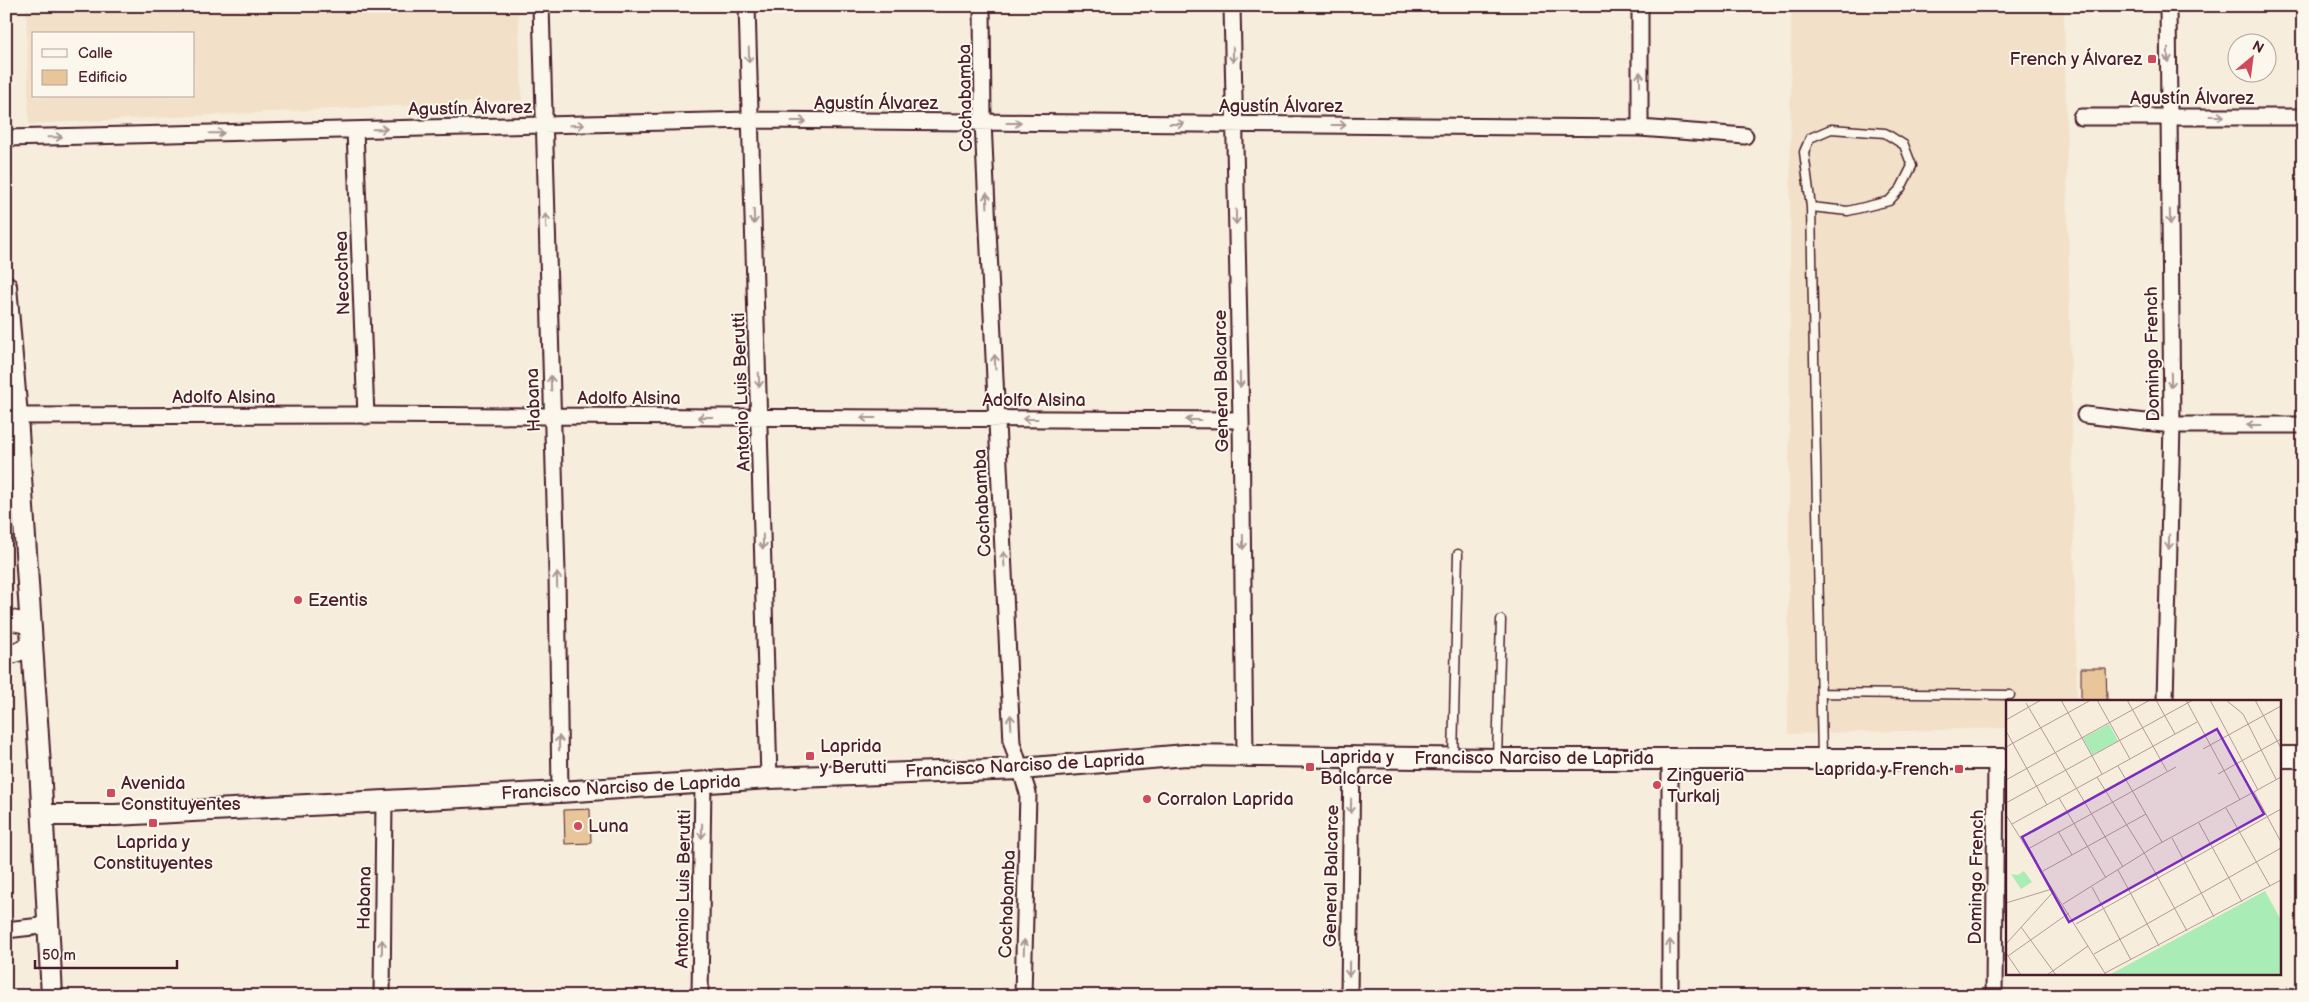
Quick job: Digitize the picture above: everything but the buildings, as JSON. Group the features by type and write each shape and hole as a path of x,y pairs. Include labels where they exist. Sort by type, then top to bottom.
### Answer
{"main road":[{"path":"6,286 17,416 43,815 50,925 52,996"},
{"name":"Francisco Narciso de Laprida","path":"43,815 115,815 560,792 769,778 1021,769 1186,755 1352,758 2002,759"},
{"path":"2282,757 2303,758"}],"street":[{"name":"Habana","path":"541,6 557,573 560,792"},
{"name":"Antonio Luis Berutti","path":"747,6 769,778"},
{"name":"Cochabamba","path":"982,6 983,122 1012,742 1028,793 1023,996"},
{"name":"General Balcarce","path":"1232,6 1241,420 1245,755"},
{"path":"1640,6 1640,128"},
{"name":"Domingo French","path":"2165,700 2172,425 2168,6"},
{"name":"Agustín Álvarez","path":"2081,117 2303,117"},
{"name":"Agustín Álvarez","path":"6,138 751,120 1640,128 1745,136"},
{"name":"Necochea","path":"355,130 366,416"},
{"path":"2084,415 2172,425 2303,425"},
{"name":"Adolfo Alsina","path":"17,416 1241,420"},
{"path":"6,619 30,624"},
{"path":"6,656 32,646"},
{"name":"General Balcarce","path":"1349,996 1352,758"},
{"path":"1670,758 1670,996"},
{"name":"Domingo French","path":"1994,996 2002,759"},
{"name":"Antonio Luis Berutti","path":"700,996 703,782"},
{"name":"Habana","path":"382,996 384,800"},
{"path":"6,930 50,925"}],"lane":[{"path":"1811,207 1848,211 1889,201 1901,188 1912,166 1904,145 1885,133 1831,129 1810,138 1804,152 1811,207 1822,758"},
{"path":"1453,758 1458,554"},
{"path":"1497,758 1501,620"},
{"path":"1821,693 2010,695"}],"shaded area":[{"path":"26,6 518,6 522,100 29,124"},
{"path":"1791,6 2064,6 2077,700 2006,700 2006,728 1788,734"}],"place":[{"name":"French y Álvarez","path":"2152,59"},
{"name":"Ezentis","path":"298,600"},
{"name":"Laprida y Berutti","path":"810,756"},
{"name":"Laprida y Balcarce","path":"1310,767"},
{"name":"Laprida y French","path":"1959,769"},
{"name":"Zingueria Turkalj","path":"1657,785"},
{"name":"Avenida Constituyentes","path":"111,793"},
{"name":"Corralon Laprida","path":"1147,799"},
{"name":"Laprida y Constituyentes","path":"153,823"},
{"name":"Luna","path":"578,826"}]}
